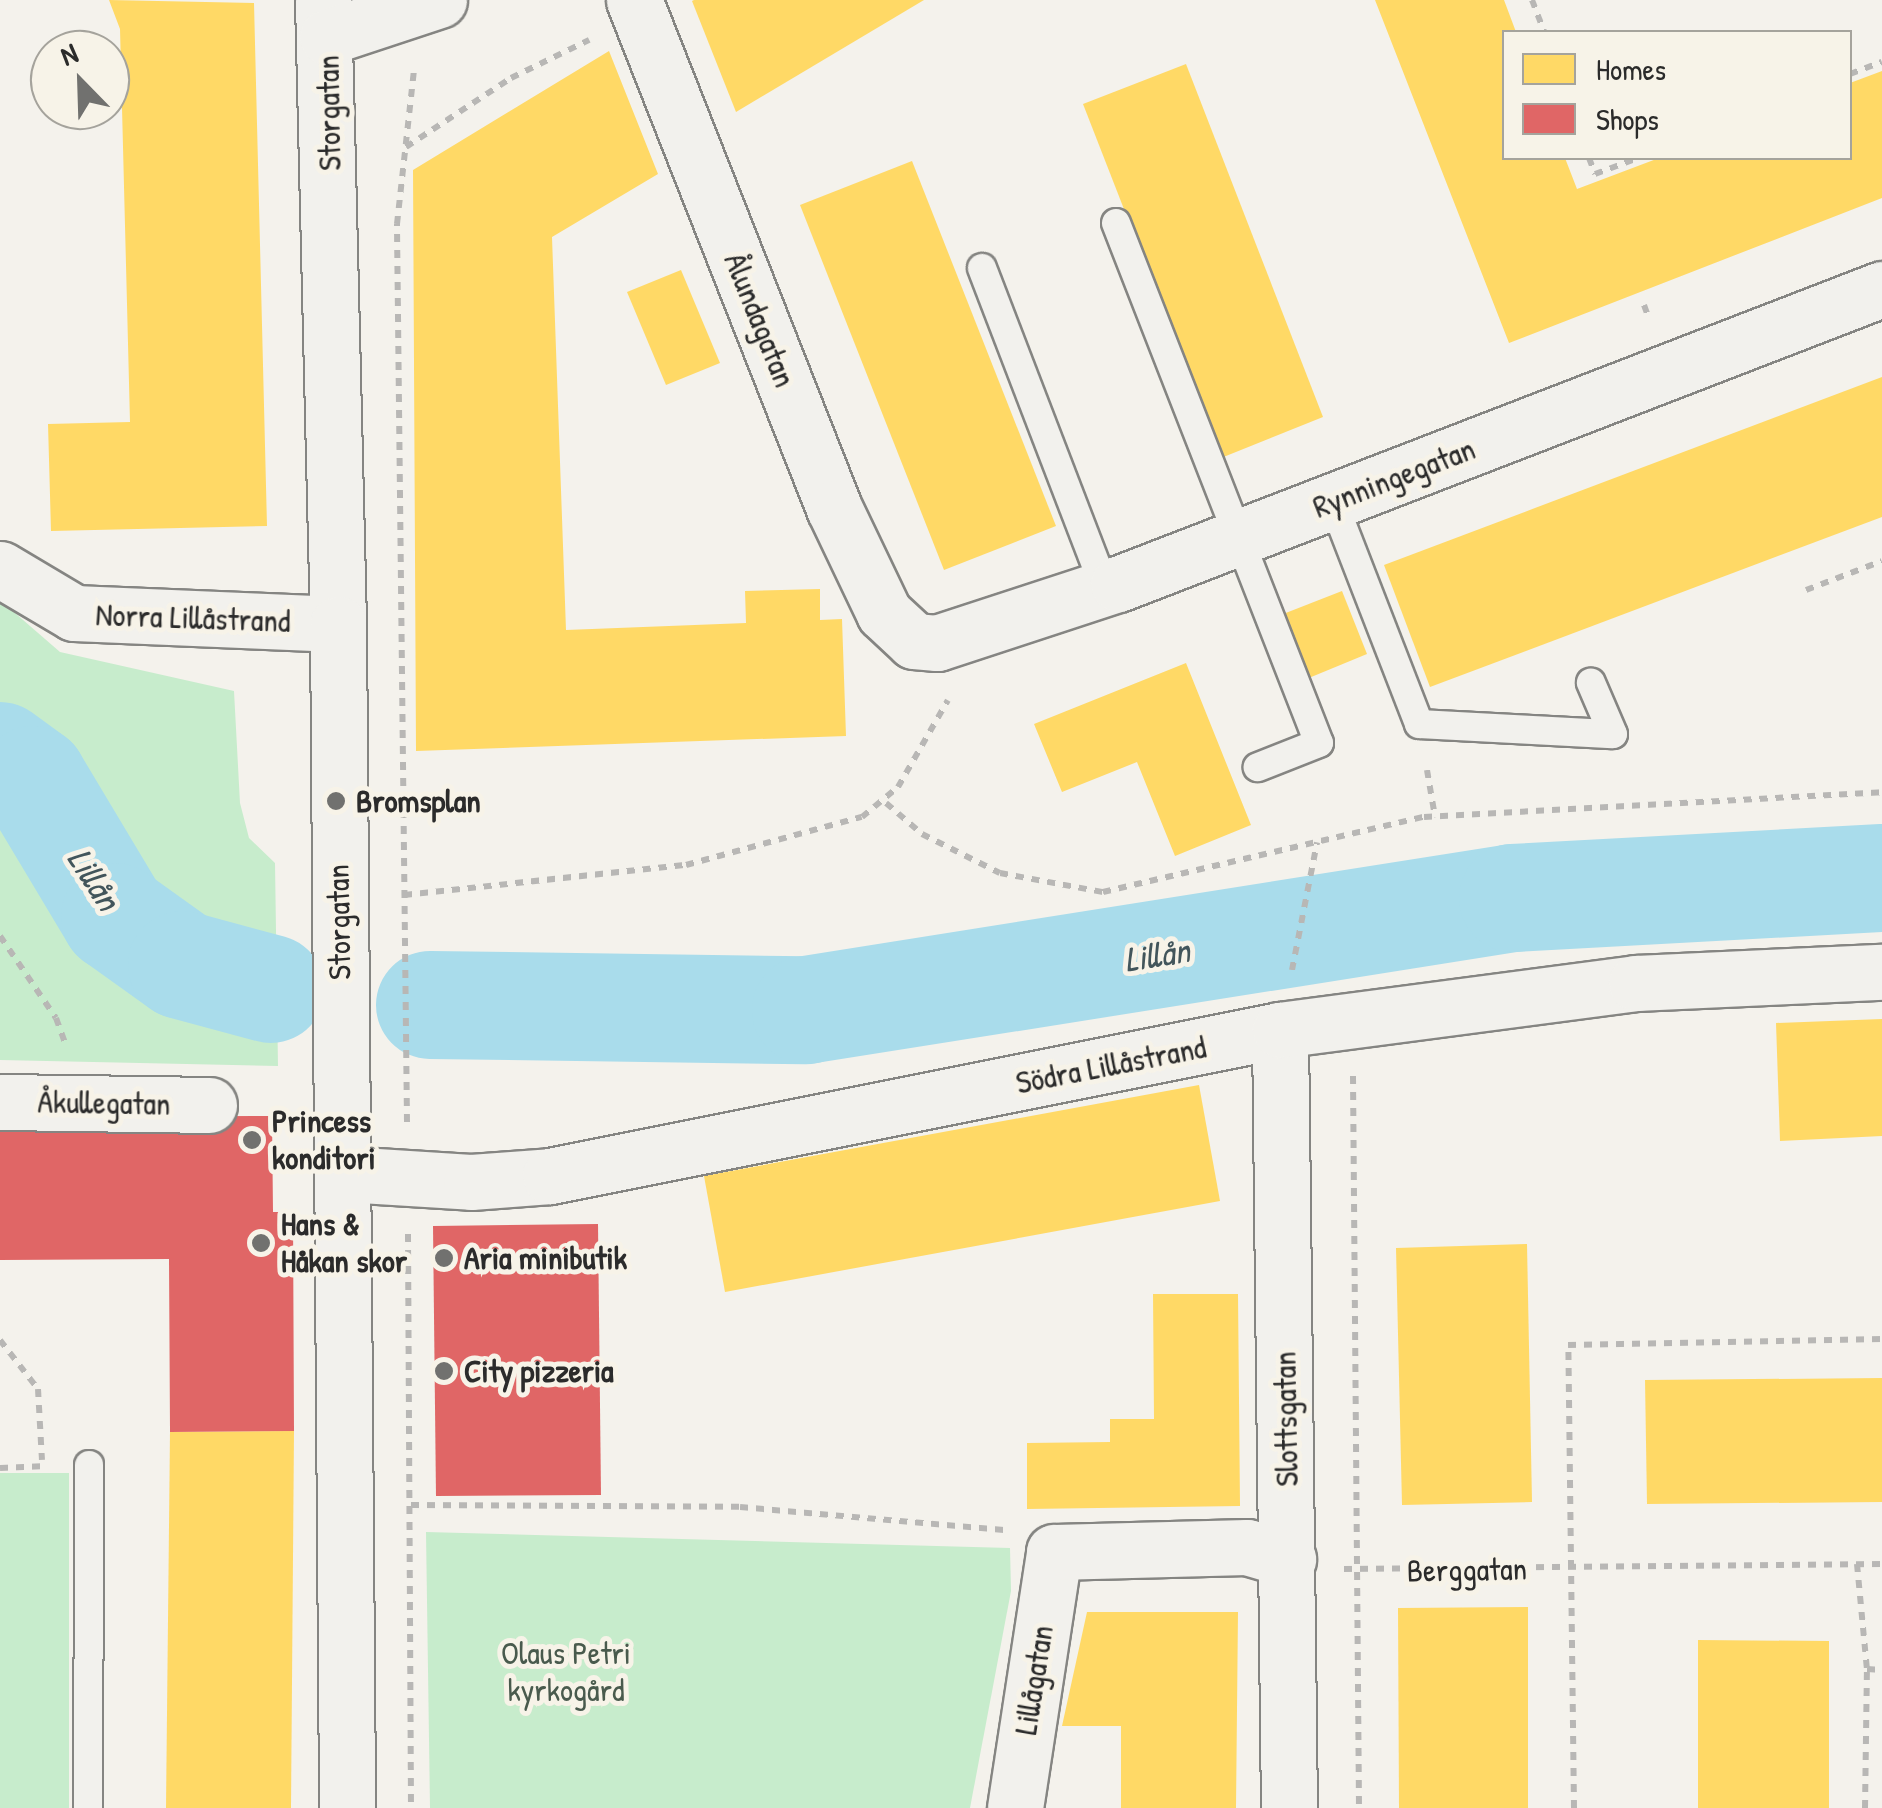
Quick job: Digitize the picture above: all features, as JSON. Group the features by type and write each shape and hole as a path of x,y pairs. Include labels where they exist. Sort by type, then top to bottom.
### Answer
{"street":[{"path":"325,18 439,0"},
{"name":"Ålundagatan","path":"636,7 834,508 884,612 903,631"},
{"name":"Storgatan","path":"325,18 345,1174 347,1808"},
{"name":"Rynningegatan","path":"903,631 914,641 938,643 1105,589 1882,289"},
{"name":"Norra Lillåstrand","path":"0,568 74,613 338,624"},
{"name":"Södra Lillåstrand","path":"345,1174 471,1182 550,1176 1284,1009 1353,1020 1636,983 1882,972"},
{"name":"Slottsgatan","path":"1284,1009 1289,1808"},
{"name":"Åkullegatan","path":"0,1102 208,1105"},
{"path":"1054,1552 1247,1547 1288,1559"},
{"name":"Lillågatan","path":"1015,1808 1054,1552"}],"lane":[{"path":"1116,222 1319,743 1258,767"},
{"path":"982,268 1105,589"},
{"path":"1334,502 1418,724 1612,734 1591,682"},
{"path":"88,1465 88,1808"}],"path":[{"path":"1532,0 1543,30"},
{"path":"404,148 510,78 636,7"},
{"path":"1852,73 1882,62"},
{"path":"407,1101 397,224 416,78"},
{"path":"1590,160 1596,174 1633,160"},
{"path":"1806,590 1882,561"},
{"path":"405,896 686,866 803,837 886,803 923,733 945,712"},
{"path":"886,803 922,834 1000,873 1103,892 1424,817 1882,792"},
{"path":"1284,1009 1317,842"},
{"path":"0,936 56,1018 87,1104"},
{"path":"1353,1020 1359,1808"},
{"path":"408,1218 412,1808"},
{"path":"1574,1808 1568,1345 1882,1339"},
{"path":"0,1340 38,1389 42,1467"},
{"path":"411,1505 835,1513 1024,1532 1054,1552"},
{"name":"Berggatan","path":"1288,1559 1358,1572 1882,1564"},
{"path":"1857,1564 1867,1670 1865,1808"},
{"path":"1867,1670 1882,1670"}],"green space":[{"path":"0,600 60,652 234,691 240,803 249,838 275,863 278,1066 0,1060"},
{"path":"0,1473 69,1473 69,1808 0,1808"},
{"name":"Olaus Petri kyrkogård","path":"426,1532 1010,1548 1011,1591 970,1808 430,1808"}],"building: Homes":[{"path":"109,0 254,3 267,526 51,531 48,424 130,422 123,130 130,130 130,30 120,29"},
{"path":"694,0 924,0 736,112 692,1"},
{"path":"1375,0 1504,0 1515,30 1502,30 1502,160 1566,160 1577,189 1654,160 1852,160 1852,82 1882,71 1882,198 1509,343"},
{"path":"609,51 658,174 552,237 566,630 746,623 745,591 820,589 820,620 842,619 846,736 416,751 413,170"},
{"path":"1186,64 1323,417 1221,458 1083,104"},
{"path":"912,161 1056,526 944,570 800,205"},
{"path":"681,270 720,363 666,385 627,292"},
{"path":"1882,377 1882,517 1430,687 1384,565"},
{"path":"1342,591 1367,654 1304,680 1278,616"},
{"path":"1186,663 1251,825 1175,856 1137,762 1062,792 1034,724"},
{"path":"1882,1019 1882,1136 1780,1141 1776,1023"},
{"path":"1199,1085 1220,1201 725,1292 704,1176"},
{"path":"1527,1244 1532,1502 1402,1505 1396,1248"},
{"path":"1153,1294 1238,1294 1240,1506 1027,1509 1027,1443 1110,1442 1110,1419 1154,1419"},
{"path":"1882,1378 1882,1502 1647,1504 1645,1380"},
{"path":"294,1431 291,1808 166,1808 170,1432"},
{"path":"1528,1607 1528,1808 1399,1808 1398,1608"},
{"path":"1087,1612 1238,1612 1236,1808 1121,1808 1121,1726 1062,1726"},
{"path":"1698,1640 1829,1641 1829,1808 1698,1808"}],"building: Shops":[{"path":"272,1116 273,1212 293,1212 294,1431 170,1432 169,1259 0,1260 0,1117"},
{"path":"598,1224 601,1495 436,1496 433,1226"}],"waterway":[{"name":"Lillån","path":"0,756 33,780 115,917 182,965 271,989"},
{"name":"Lillån","path":"430,1005 806,1010 1513,898 1882,878"}],"place":[{"name":"Bromsplan","path":"336,801"},
{"name":"Princess konditori","path":"252,1140"},
{"name":"Hans & Håkan skor","path":"261,1243"},
{"name":"Aria minibutik","path":"444,1258"},
{"name":"City pizzeria","path":"444,1371"}]}
